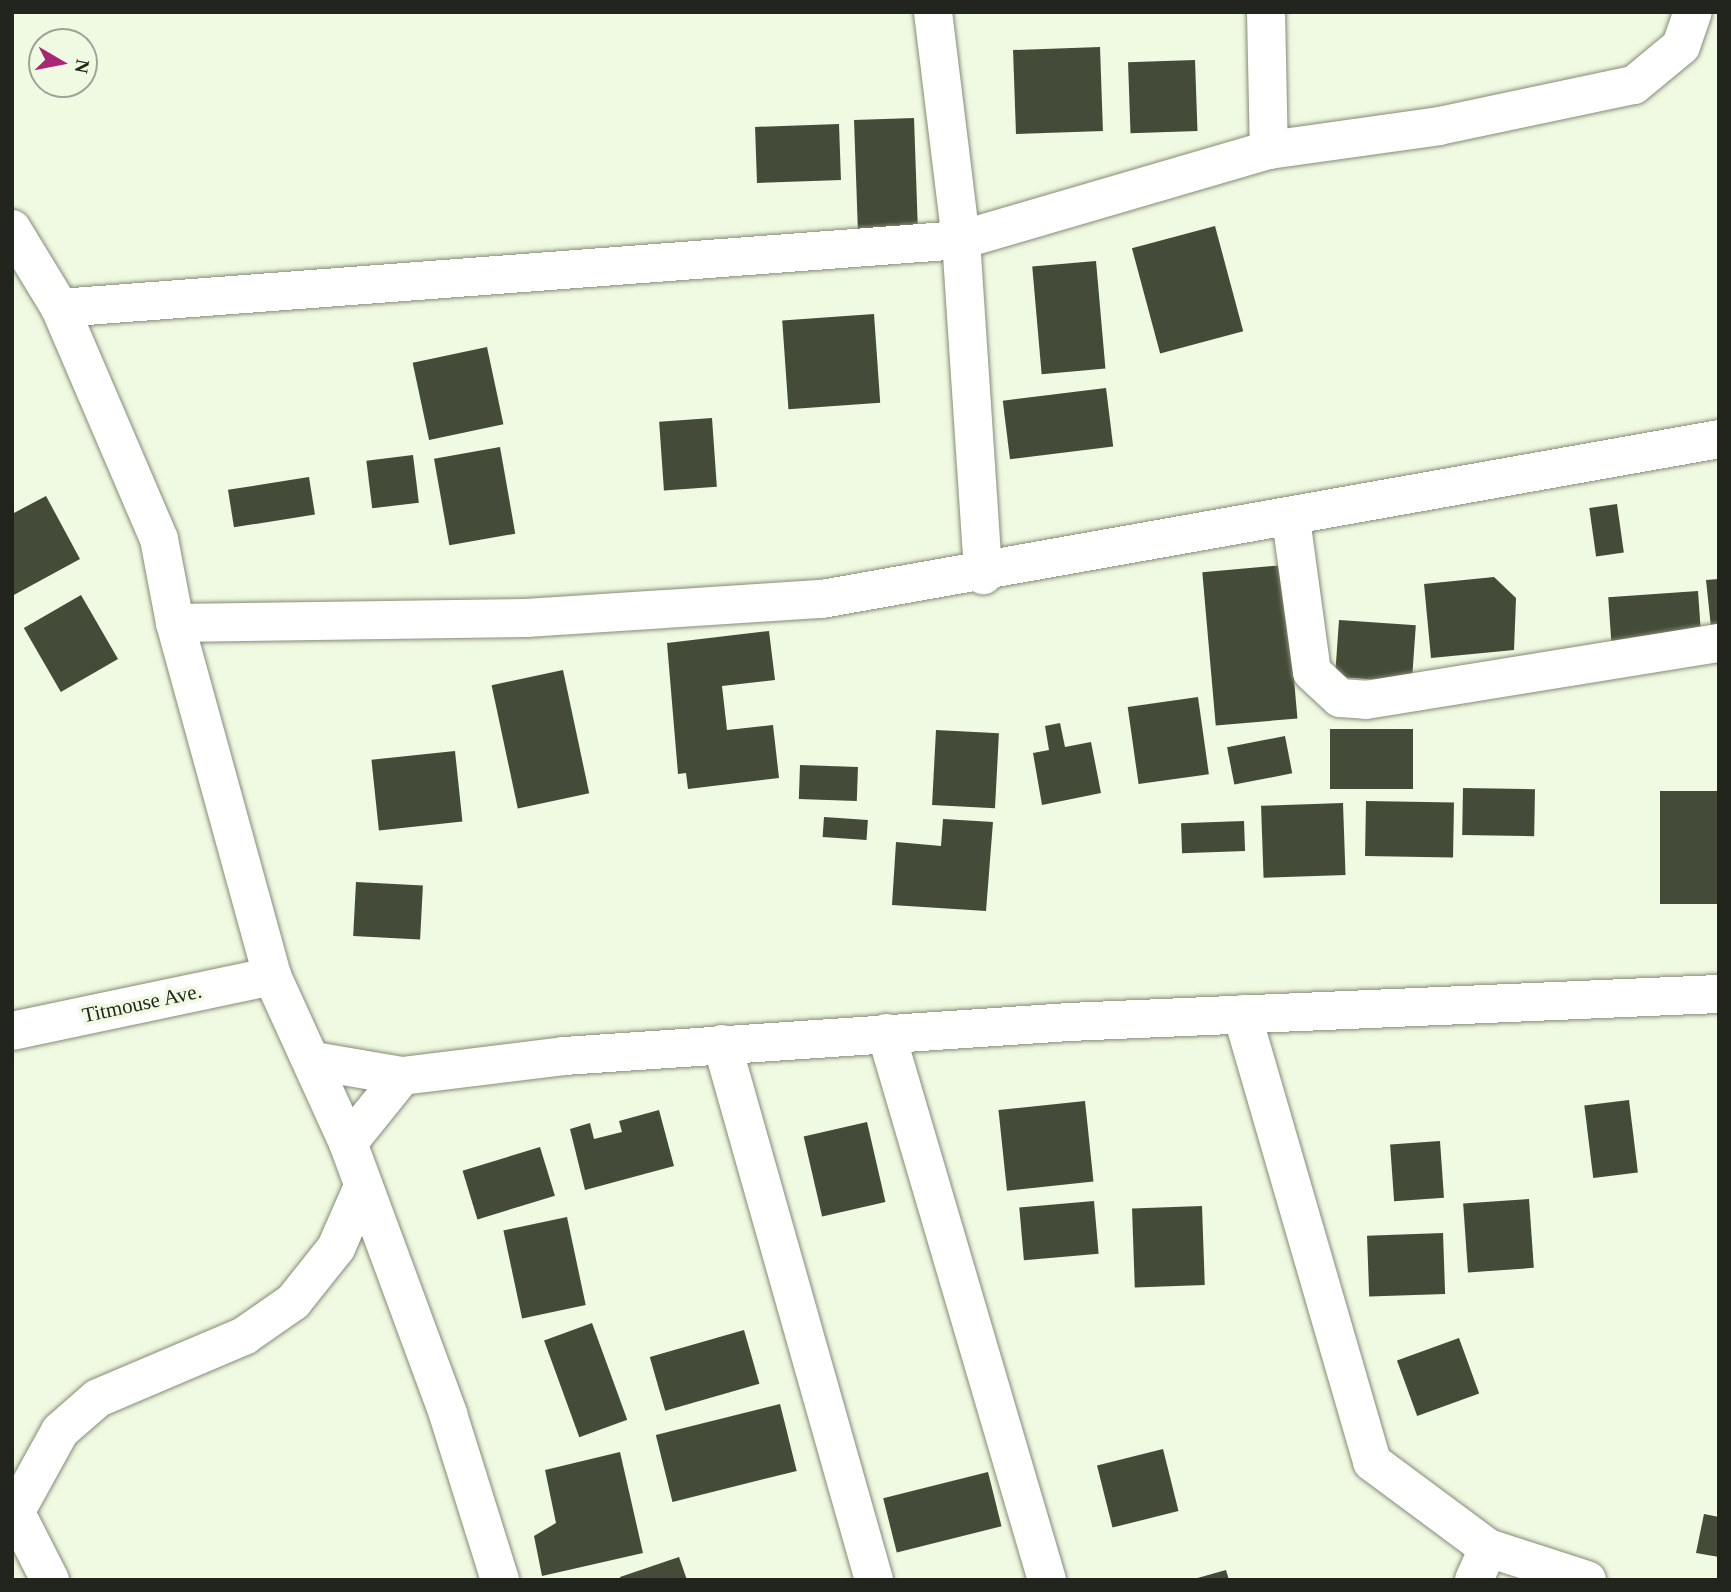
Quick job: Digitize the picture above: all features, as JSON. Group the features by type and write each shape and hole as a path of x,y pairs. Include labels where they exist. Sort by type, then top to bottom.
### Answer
{"street":[{"path":"933,12 961,240 983,575"},
{"path":"1266,12 1269,150"},
{"path":"60,308 961,240 1269,150 1439,126 1634,85 1681,46 1693,12"},
{"path":"12,229 60,308 159,539 175,623 272,976 314,1061 348,1143 360,1191 448,1414 500,1580"},
{"path":"175,623 526,618 822,598 983,575 1719,439"},
{"path":"1291,519 1312,671 1340,698 1366,700 1719,643"},
{"name":"Titmouse Ave.","path":"12,1031 272,976"},
{"path":"314,1061 402,1076 722,1044 886,1033 1242,1014 1719,994"},
{"path":"1242,1014 1372,1462 1481,1564 1587,1580"},
{"path":"886,1033 1047,1580"},
{"path":"722,1044 874,1580"},
{"path":"348,1143 402,1076"},
{"path":"50,1580 15,1517 49,1447 98,1398 244,1336 293,1302 336,1248 360,1191"}],"building":[{"path":"1100,47 1103,131 1016,134 1013,50"},
{"path":"1195,60 1197,131 1131,133 1128,62"},
{"path":"914,118 918,238 858,240 854,120"},
{"path":"839,124 841,180 757,183 755,127"},
{"path":"1215,226 1243,331 1160,354 1132,248"},
{"path":"1096,261 1105,369 1042,374 1032,267"},
{"path":"874,314 880,403 788,409 782,320"},
{"path":"487,347 503,424 429,440 413,363"},
{"path":"1106,388 1113,447 1010,459 1003,401"},
{"path":"712,418 717,487 664,491 659,422"},
{"path":"500,447 515,534 449,545 434,459"},
{"path":"413,455 419,503 372,508 366,461"},
{"path":"309,477 315,515 234,527 228,490"},
{"path":"46,496 80,559 12,596 12,514"},
{"path":"1617,504 1624,553 1596,556 1589,508"},
{"path":"1284,565 1297,718 1216,726 1202,572"},
{"path":"1494,577 1516,598 1514,650 1431,658 1424,584"},
{"path":"1719,579 1719,626 1711,627 1706,580"},
{"path":"1698,591 1701,637 1611,643 1608,597"},
{"path":"81,595 118,659 61,692 24,628"},
{"path":"1339,620 1416,625 1412,682 1335,677"},
{"path":"769,631 775,680 722,686 727,730 773,725 779,778 688,789 686,773 678,774 667,643"},
{"path":"563,670 589,793 518,808 492,685"},
{"path":"1198,697 1209,774 1139,784 1128,707"},
{"path":"1060,723 1065,747 1091,742 1101,793 1042,805 1033,753 1049,750 1045,726"},
{"path":"1330,729 1413,729 1413,789 1330,789"},
{"path":"936,730 999,733 995,808 932,805"},
{"path":"1285,736 1292,773 1234,785 1227,747"},
{"path":"455,751 462,822 379,830 371,760"},
{"path":"800,765 858,767 857,801 799,799"},
{"path":"1463,788 1535,789 1534,836 1462,835"},
{"path":"1660,791 1719,791 1719,904 1660,904"},
{"path":"1366,801 1454,803 1453,858 1365,856"},
{"path":"1343,803 1346,875 1264,878 1261,806"},
{"path":"824,817 868,820 866,840 823,837"},
{"path":"943,819 993,822 986,911 892,905 896,842 941,846"},
{"path":"1244,821 1245,851 1182,853 1181,823"},
{"path":"356,882 423,886 420,939 353,936"},
{"path":"1629,1100 1638,1172 1593,1178 1584,1105"},
{"path":"1085,1101 1093,1182 1007,1191 998,1110"},
{"path":"659,1110 674,1166 585,1190 570,1129 590,1123 594,1139 622,1132 619,1121"},
{"path":"867,1122 885,1202 822,1217 804,1137"},
{"path":"1440,1141 1444,1198 1394,1201 1390,1144"},
{"path":"540,1147 555,1196 477,1219 463,1171"},
{"path":"1529,1199 1534,1268 1468,1272 1463,1204"},
{"path":"1094,1201 1099,1254 1024,1260 1019,1208"},
{"path":"1202,1206 1205,1285 1135,1287 1132,1208"},
{"path":"567,1217 586,1305 522,1319 503,1231"},
{"path":"1443,1233 1445,1294 1369,1297 1367,1236"},
{"path":"592,1323 627,1420 579,1437 544,1340"},
{"path":"744,1330 759,1384 665,1411 650,1357"},
{"path":"1459,1338 1479,1393 1417,1416 1397,1361"},
{"path":"780,1404 797,1471 672,1502 656,1435"},
{"path":"1163,1449 1178,1511 1113,1528 1097,1465"},
{"path":"620,1452 643,1553 542,1576 534,1536 556,1523 545,1470"},
{"path":"988,1472 1002,1526 897,1552 883,1498"},
{"path":"1704,1514 1719,1517 1719,1557 1696,1553"},
{"path":"679,1557 687,1580 621,1580 620,1577"},
{"path":"1226,1570 1229,1580 1194,1580 1194,1579"}]}
